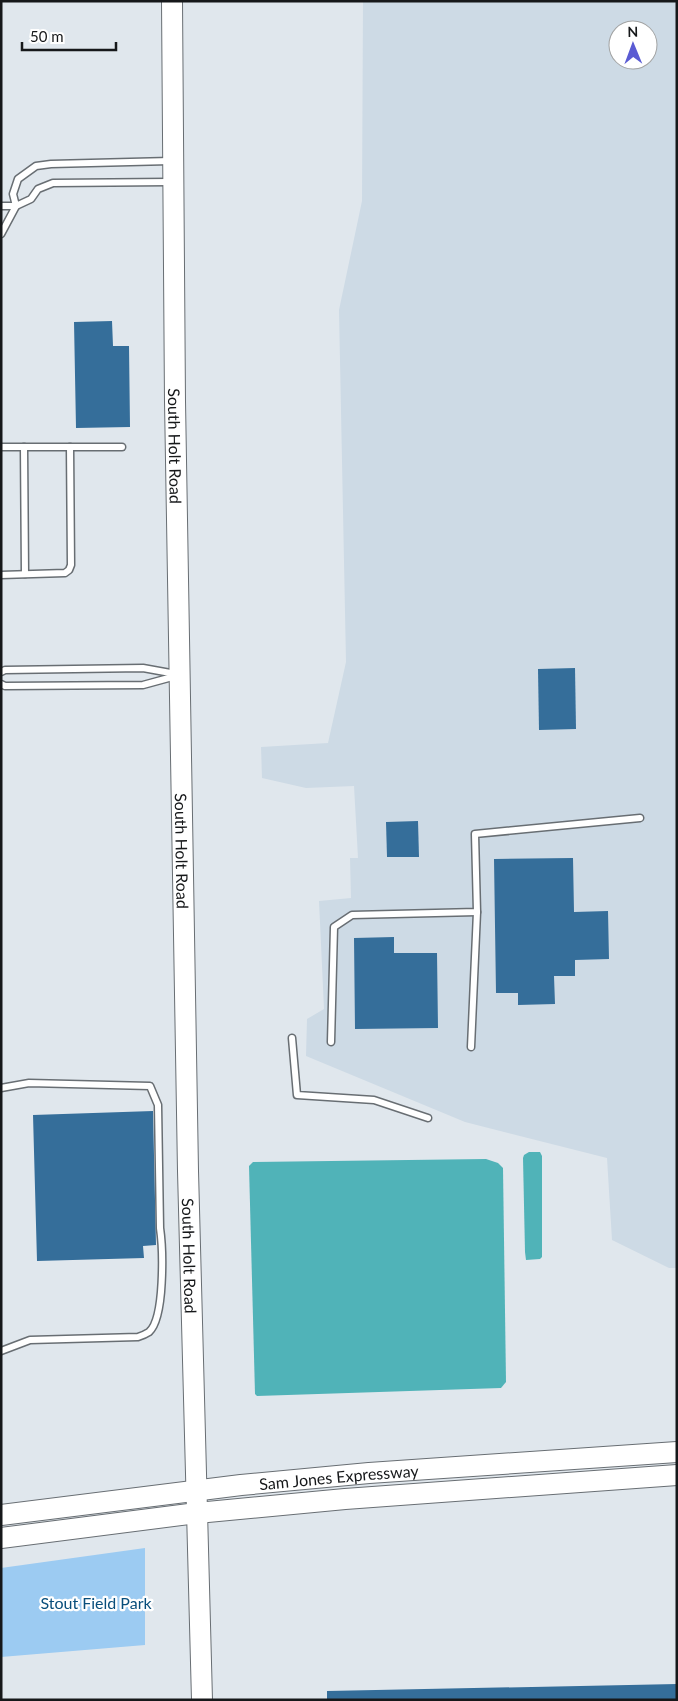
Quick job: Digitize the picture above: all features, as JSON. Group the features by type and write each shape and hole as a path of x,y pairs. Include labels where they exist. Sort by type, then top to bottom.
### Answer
{"main road":[{"name":"South Holt Road","path":"172,1 188,1171 202,1700"},
{"name":"Sam Jones Expressway","path":"1,1515 196,1489 369,1473 677,1452"},
{"name":"Sam Jones Expressway","path":"1,1538 197,1514 382,1495 677,1475"}],"lane":[{"path":"1,234 16,206 14,194 18,179 36,166 174,161"},
{"path":"1,206 16,206 31,199 38,189 53,184 174,182"},
{"path":"1,447 122,447"},
{"path":"24,447 25,574"},
{"path":"1,575 65,573 69,570 70,447"},
{"path":"1,672 5,670 143,668 180,675"},
{"path":"1,684 6,686 143,685 180,675"},
{"path":"471,1048 477,912 475,834 640,818"},
{"path":"331,1042 334,927 352,915 477,912"},
{"path":"292,1038 297,1095 374,1100 428,1118"},
{"path":"1,1088 29,1083 150,1086 158,1105 160,1228 163,1247 159,1313 149,1332 138,1337 30,1340 1,1351"}],"shaded area":[{"path":"363,1 677,1 677,1268 669,1268 612,1240 607,1158 465,1122 306,1056 307,1019 324,1009 319,901 351,898 350,858 358,858 354,786 306,788 262,778 261,747 328,743 346,662 339,310 362,201"},
{"path":"529,1152 540,1152 542,1156 542,1257 540,1259 526,1260 523,1158"},
{"path":"486,1159 498,1163 503,1168 506,1382 501,1388 257,1396 255,1394 249,1166 253,1162"}],"green space":[{"name":"Stout Field Park","path":"145,1548 145,1645 1,1657 1,1568"}],"building":[{"path":"112,321 113,346 129,346 130,427 76,428 74,322"},
{"path":"575,668 576,729 539,730 538,669"},
{"path":"418,821 419,857 387,857 386,822"},
{"path":"573,858 574,912 608,911 609,959 575,960 575,976 554,976 555,1004 518,1005 518,993 496,993 494,859"},
{"path":"394,937 394,953 437,953 438,1028 355,1029 354,938"},
{"path":"153,1111 156,1245 143,1246 144,1258 37,1261 33,1115"},
{"path":"677,1684 677,1700 327,1700 327,1691"}]}
